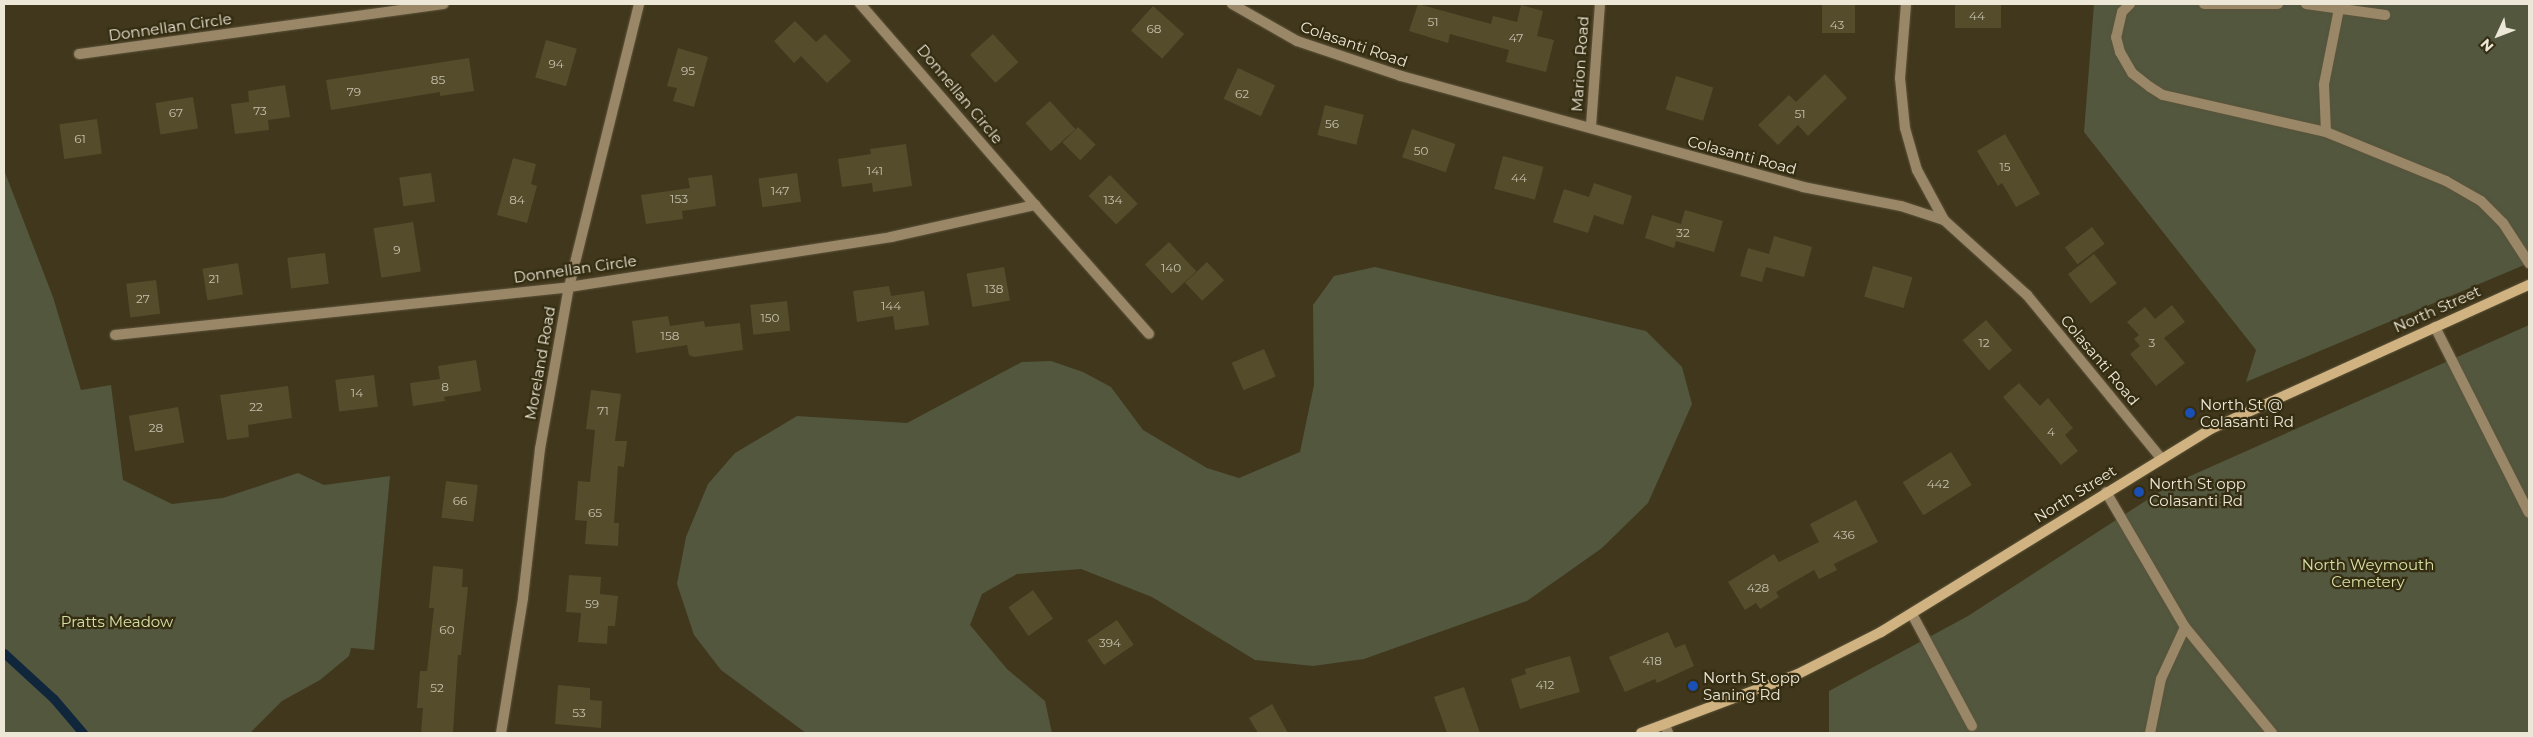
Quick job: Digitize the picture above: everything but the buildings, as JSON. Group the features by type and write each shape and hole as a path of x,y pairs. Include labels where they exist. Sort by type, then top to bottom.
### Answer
{"street":[{"name":"Donnellan Circle","path":"79,54 444,4"},
{"name":"Moreland Road","path":"501,733 524,598 540,449 570,287 639,4"},
{"name":"Donnellan Circle","path":"860,4 1149,334"},
{"name":"Colasanti Road","path":"1232,4 1297,41 1383,70 1590,126 1803,187 1901,206 1944,220 2027,296 2161,458"},
{"name":"Marion Road","path":"1590,126 1600,4"},
{"path":"1906,4 1900,78 1905,128 1917,170 1944,220"},
{"path":"2130,4 2122,12 2116,37 2120,52 2132,73 2150,87 2163,95 2326,132 2446,181 2481,202 2503,222 2529,263"},
{"path":"2204,4 2278,4"},
{"path":"2306,4 2385,15"},
{"path":"2326,132 2324,84 2339,9"},
{"name":"Donnellan Circle","path":"115,335 570,287 891,237 1035,205"},
{"name":"North Street","path":"1641,733 1667,729 1798,674 1912,614 2161,458 2276,397 2529,285"},
{"path":"2435,327 2529,513"},
{"path":"2106,492 2185,627 2272,733"},
{"path":"1912,614 1972,726"},
{"path":"2150,733 2161,679 2185,627"}],"green space":[{"path":"2094,4 2529,4 2529,263 2246,382 2256,350 2084,132"},
{"name":"Pratts Meadow","path":"4,170 53,297 81,390 111,385 123,480 172,504 223,498 298,473 324,485 390,476 374,650 351,648 349,656 320,680 282,701 250,733 4,733"},
{"path":"1375,267 1646,331 1682,367 1692,404 1648,503 1602,548 1527,601 1364,659 1313,666 1255,660 1152,597 1081,569 1017,574 982,594 970,625 1007,669 1045,701 1052,733 806,733 721,670 694,635 677,584 686,537 708,484 735,453 797,416 907,423 1022,362 1051,361 1083,372 1111,387 1143,430 1207,468 1239,478 1300,452 1314,385 1313,305 1334,276"},
{"name":"North Weymouth Cemetery","path":"2529,325 2529,733 1829,733 1829,691 1968,616 2170,485"}],"waterway":[{"path":"4,653 54,699 83,733"}],"place":[{"name":"North St @ Colasanti Rd","path":"2190,413"},
{"name":"North St opp Colasanti Rd","path":"2139,492"},
{"name":"North St opp Saning Rd","path":"1693,686"}]}
